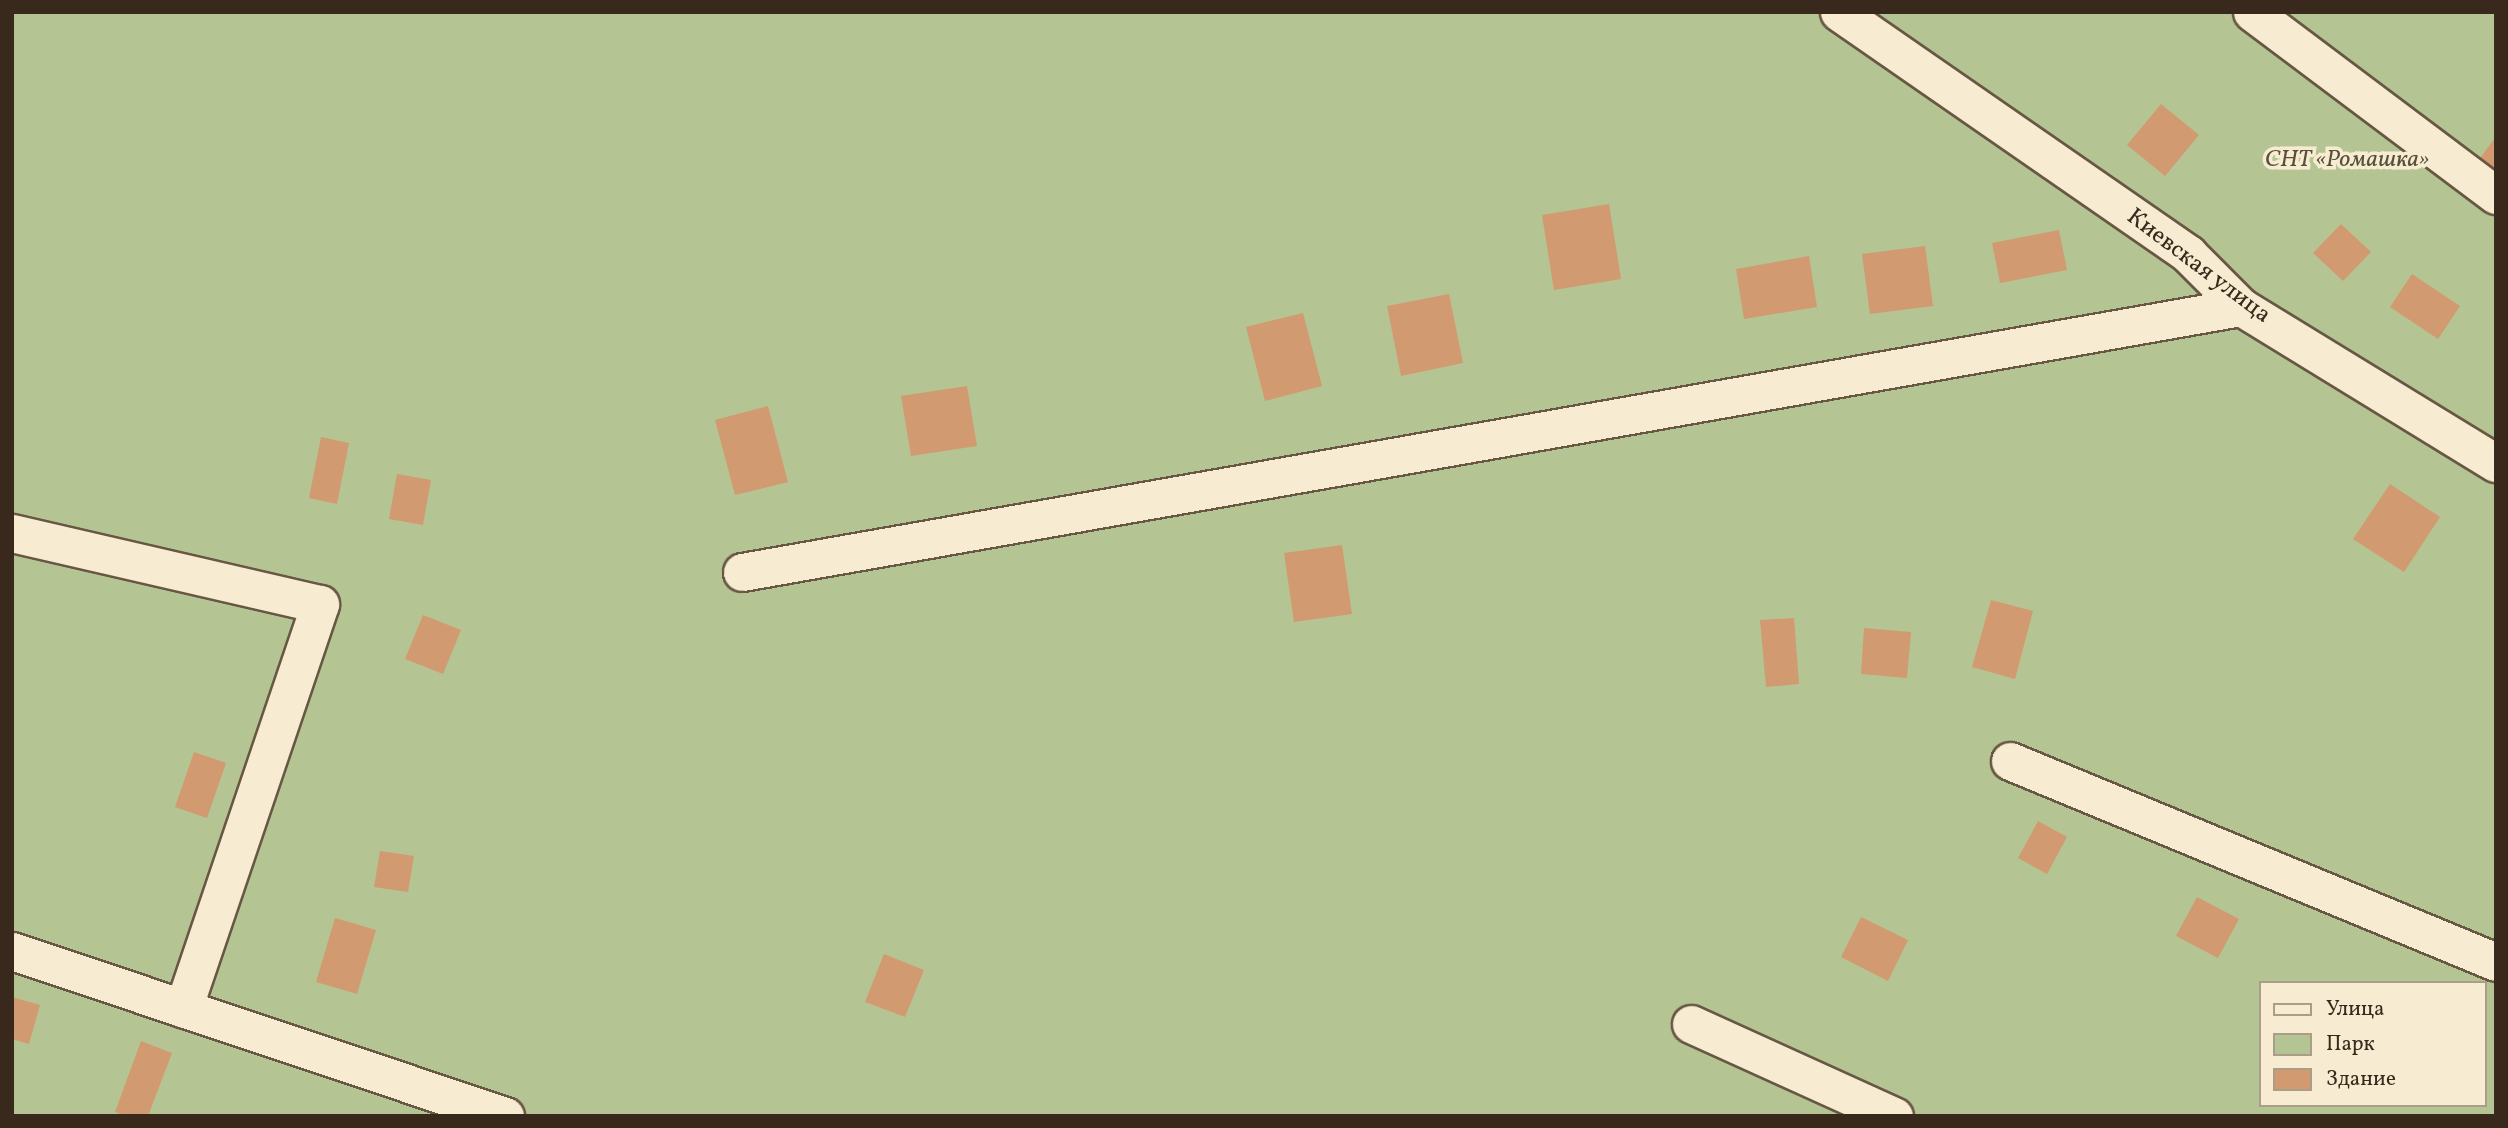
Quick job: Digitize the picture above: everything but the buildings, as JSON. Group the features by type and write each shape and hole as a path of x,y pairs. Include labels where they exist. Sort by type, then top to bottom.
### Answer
{"street":[{"name":"Киевская улица","path":"1839,12 2188,254 2241,307 2496,463"},
{"path":"2252,12 2496,195"},
{"path":"742,572 2241,307"},
{"path":"12,533 320,604 183,1008"},
{"path":"2010,761 2496,962"},
{"path":"12,950 505,1116"},
{"path":"1691,1024 1894,1116"}],"green space":[{"name":"СНТ «Ромашка»","path":"12,12 2496,12 2496,1116 12,1116"}]}
